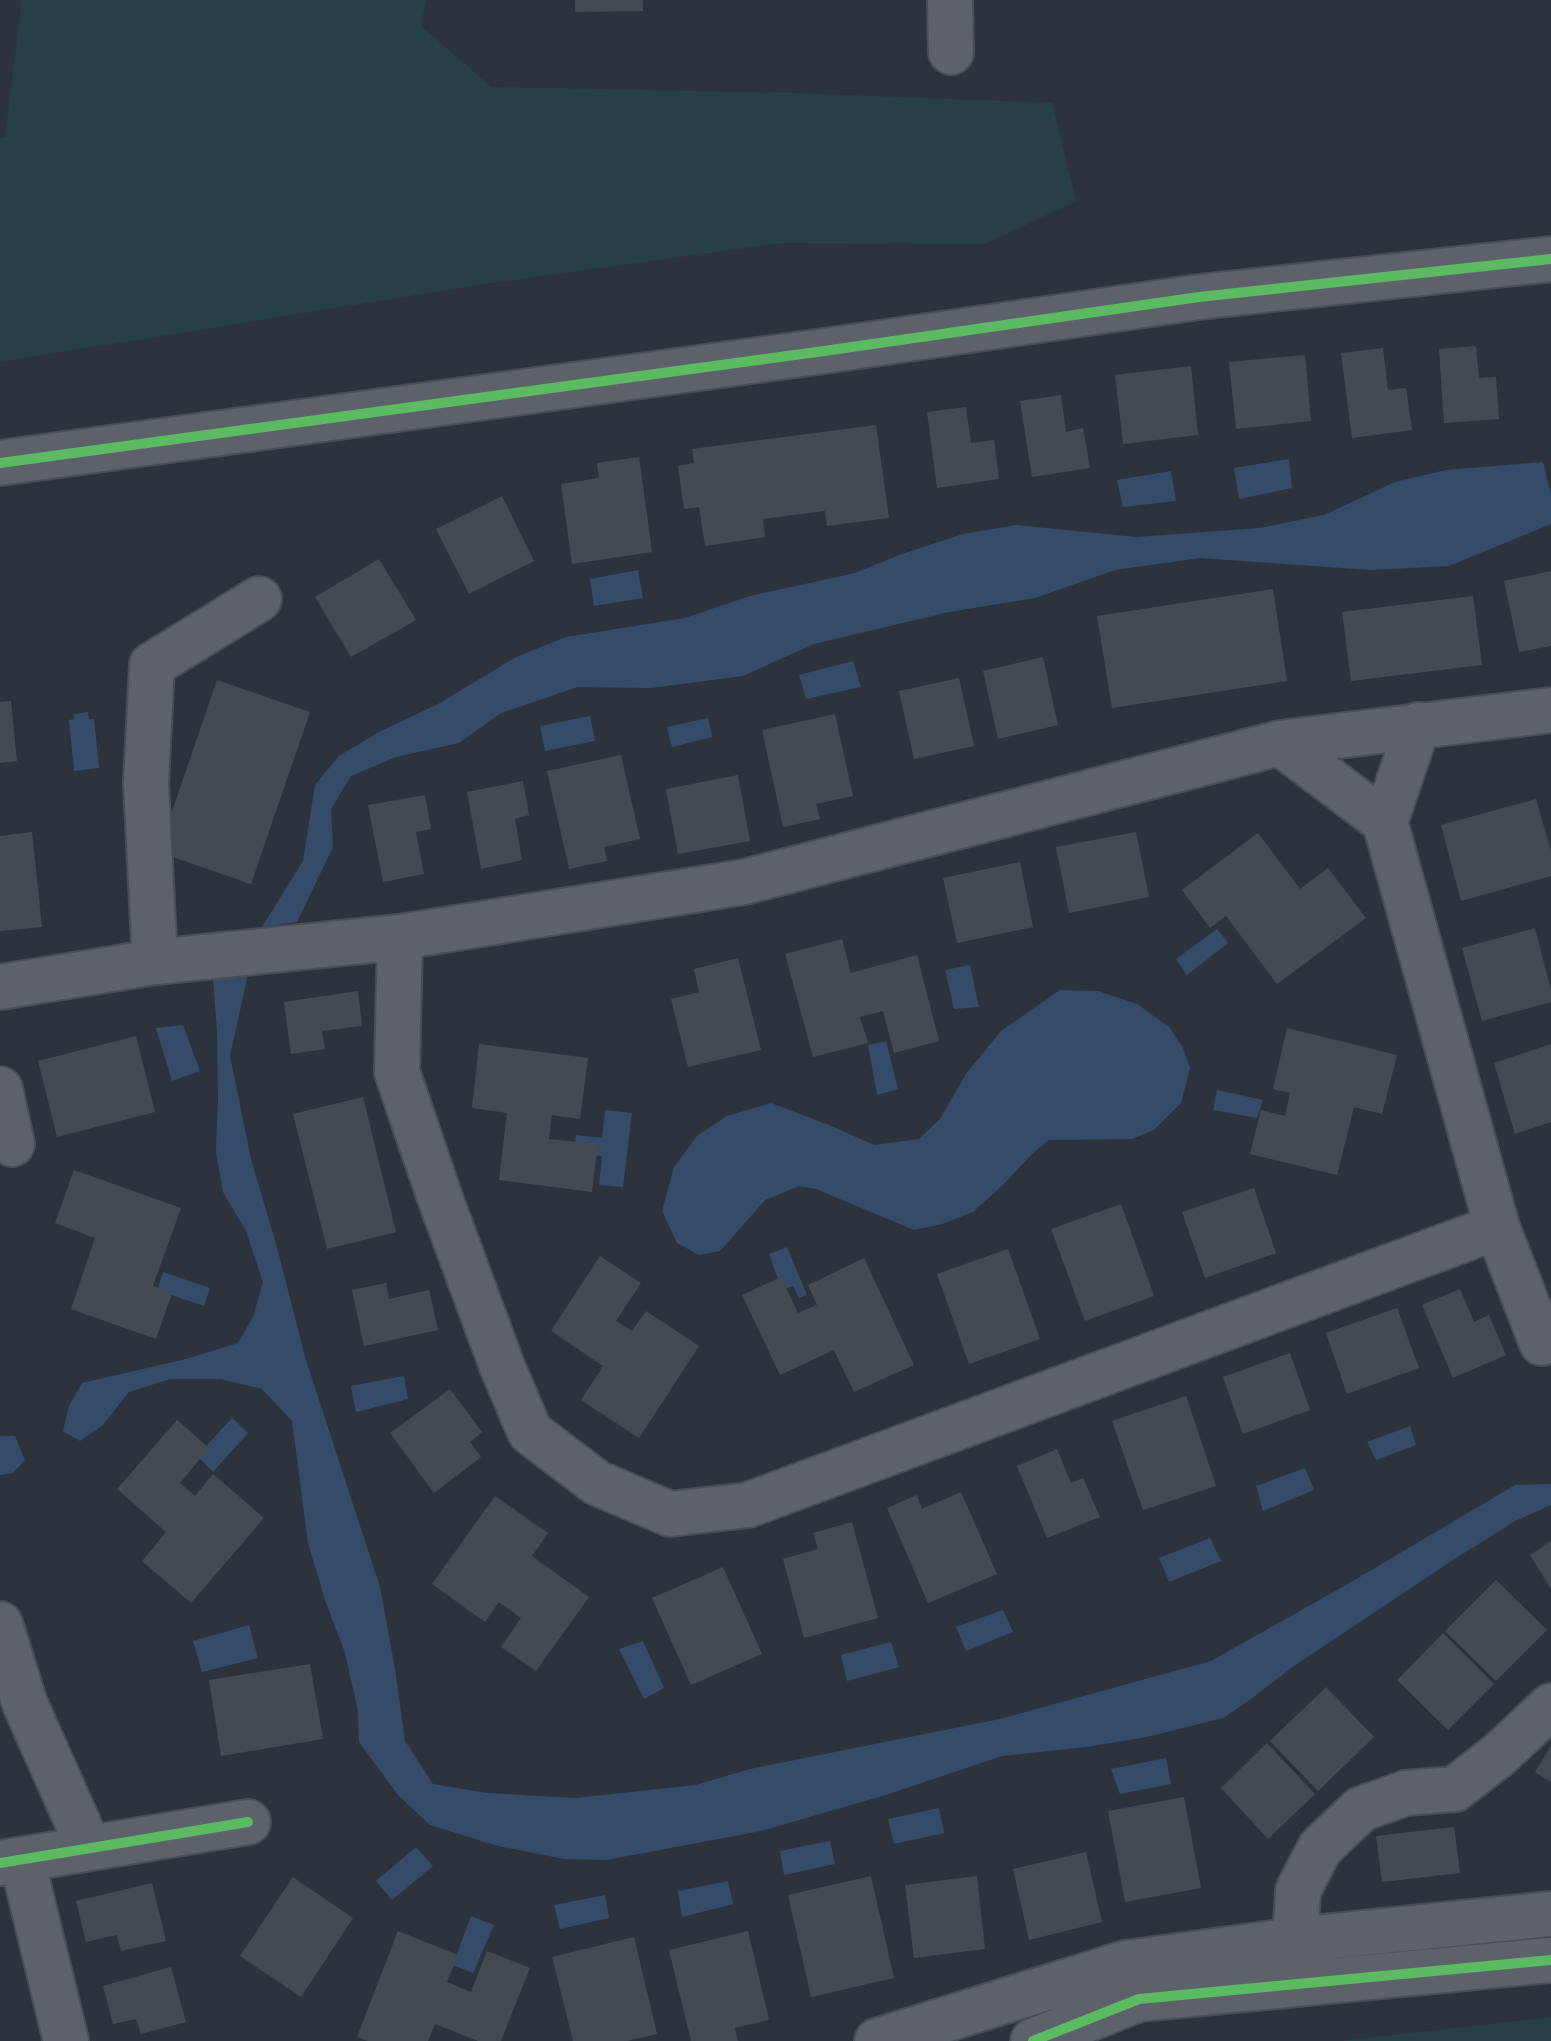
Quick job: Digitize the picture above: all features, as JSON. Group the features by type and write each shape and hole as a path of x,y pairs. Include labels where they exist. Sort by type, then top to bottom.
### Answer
{"street":[{"path":"950,0 951,52"},
{"path":"0,463 793,356 1199,297 1551,259"},
{"path":"155,962 146,783 152,665 259,599"},
{"path":"0,987 155,962 400,937 744,882 1280,743 1551,710"},
{"path":"1418,725 1385,822 1497,1227 1542,1343"},
{"path":"1280,743 1385,822"},
{"path":"400,937 397,1072 502,1366 530,1432 597,1483 670,1514 748,1505 1497,1227"},
{"path":"0,1089 12,1144"},
{"path":"0,1624 25,1704 89,1848"},
{"path":"1295,1940 1298,1891 1320,1848 1361,1809 1406,1793 1455,1789 1500,1754 1551,1706"},
{"path":"66,2041 11,1862 248,1822"},
{"path":"877,2041 1126,1963 1295,1940 1551,1914"},
{"path":"1033,2041 1139,1999 1551,1960"}],"green space":[{"path":"22,0 426,0 421,26 491,87 795,93 1052,103 1076,201 986,244 781,243 484,284 0,362 0,138 5,137"},
{"path":"1551,2017 1551,2041 1342,2041"}],"water":[{"path":"1289,459 1292,488 1239,499 1234,468"},
{"path":"1543,462 1551,495 1551,524 1449,566 1370,570 1200,558 1115,570 1035,598 949,612 814,644 743,676 651,688 578,687 501,713 459,743 396,757 351,776 331,809 333,847 297,922 262,927 303,861 315,785 339,756 381,731 438,704 516,657 566,637 685,618 750,596 855,573 963,534 1016,525 1136,537 1260,528 1324,515 1395,482 1446,470"},
{"path":"1171,471 1176,501 1123,507 1117,480"},
{"path":"638,570 643,598 594,606 590,579"},
{"path":"853,661 861,687 806,699 799,675"},
{"path":"88,712 89,719 94,719 99,768 74,771 69,720 74,719 74,714"},
{"path":"590,716 595,741 545,751 540,726"},
{"path":"708,718 712,737 672,747 667,727"},
{"path":"1217,929 1228,943 1187,975 1176,959"},
{"path":"970,965 979,1007 954,1009 945,970"},
{"path":"249,970 230,1056 251,1159 305,1357 380,1587 405,1741 433,1784 487,1793 575,1798 696,1785 750,1769 1000,1719 1211,1661 1515,1485 1551,1484 1551,1505 1515,1521 1453,1560 1291,1668 1223,1718 1147,1737 1002,1756 889,1794 761,1831 606,1860 564,1859 498,1846 430,1825 398,1795 359,1742 358,1711 345,1653 308,1543 292,1421 262,1389 220,1379 170,1379 129,1392 103,1425 80,1441 63,1431 69,1406 82,1383 186,1359 238,1343 253,1317 263,1282 246,1231 223,1192 216,1152 217,1030 213,979"},
{"path":"1060,990 1098,991 1137,1004 1169,1027 1183,1048 1190,1068 1181,1103 1154,1130 1132,1139 1049,1140 973,1212 942,1224 914,1230 816,1189 799,1186 765,1200 720,1251 699,1255 677,1243 662,1211 674,1167 697,1136 727,1116 771,1103 874,1145 919,1139 940,1119 966,1074 1001,1031"},
{"path":"183,1025 200,1071 172,1081 156,1028"},
{"path":"886,1041 898,1089 877,1095 868,1045"},
{"path":"1217,1090 1263,1100 1257,1118 1213,1110"},
{"path":"605,1110 632,1113 623,1187 599,1185 602,1156 574,1153 576,1135 602,1138"},
{"path":"787,1247 807,1295 799,1298 793,1286 782,1290 769,1254"},
{"path":"163,1272 210,1288 204,1306 157,1290"},
{"path":"404,1376 408,1399 356,1412 351,1386"},
{"path":"232,1418 248,1433 213,1472 197,1456"},
{"path":"1410,1426 1416,1445 1376,1460 1367,1442"},
{"path":"0,1436 15,1436 25,1460 13,1473 0,1475"},
{"path":"1305,1468 1314,1490 1263,1511 1256,1486"},
{"path":"1210,1538 1221,1561 1169,1582 1159,1558"},
{"path":"1003,1610 1013,1632 966,1651 956,1627"},
{"path":"249,1625 258,1658 202,1672 193,1641"},
{"path":"643,1641 664,1688 644,1699 619,1649"},
{"path":"891,1642 899,1667 847,1681 841,1655"},
{"path":"1166,1758 1171,1784 1120,1794 1111,1769"},
{"path":"939,1808 944,1833 894,1844 888,1819"},
{"path":"830,1841 835,1864 784,1875 780,1851"},
{"path":"416,1847 433,1866 392,1900 376,1881"},
{"path":"728,1881 733,1904 682,1917 678,1891"},
{"path":"605,1895 609,1918 560,1929 554,1905"},
{"path":"471,1916 494,1925 473,1973 453,1965"}],"building":[{"path":"575,0 643,0 643,11 575,12"},
{"path":"1476,346 1479,378 1496,377 1499,419 1444,423 1439,349"},
{"path":"1383,348 1388,390 1406,388 1412,430 1352,438 1341,353"},
{"path":"1305,355 1311,421 1236,429 1229,362"},
{"path":"1191,366 1198,435 1123,444 1115,375"},
{"path":"1061,395 1066,432 1083,428 1090,468 1032,477 1020,401"},
{"path":"966,407 971,443 994,440 999,479 937,488 927,412"},
{"path":"876,425 889,518 827,526 825,511 763,519 765,537 705,546 699,507 684,509 678,466 694,463 692,449"},
{"path":"639,457 652,552 572,564 561,484 599,478 597,463"},
{"path":"502,496 534,561 469,594 436,529"},
{"path":"379,559 416,620 351,657 315,597"},
{"path":"1551,571 1551,646 1519,652 1504,581"},
{"path":"1273,589 1287,681 1112,708 1097,616"},
{"path":"1473,596 1482,665 1351,681 1342,612"},
{"path":"1043,657 1058,725 998,739 983,671"},
{"path":"959,678 974,746 914,759 899,691"},
{"path":"217,680 310,712 251,884 158,852"},
{"path":"11,701 17,761 0,763 0,702"},
{"path":"835,714 853,796 816,804 820,819 783,827 762,730"},
{"path":"621,755 640,839 604,847 607,861 569,869 547,771"},
{"path":"738,775 750,841 678,854 666,789"},
{"path":"523,781 529,815 515,819 522,860 481,869 467,792"},
{"path":"425,795 431,829 416,832 424,874 383,882 368,805"},
{"path":"1536,799 1551,851 1551,876 1461,901 1441,825"},
{"path":"32,832 42,927 0,931 0,836"},
{"path":"1136,832 1149,897 1069,913 1056,847"},
{"path":"1258,833 1300,889 1328,868 1366,918 1277,984 1226,916 1210,928 1182,890"},
{"path":"1020,862 1033,927 957,943 943,878"},
{"path":"1535,928 1551,990 1551,1002 1482,1021 1462,948"},
{"path":"842,939 851,973 917,955 939,1041 894,1053 883,1011 860,1017 868,1043 813,1057 785,954"},
{"path":"738,958 761,1050 688,1067 671,999 699,992 694,969"},
{"path":"358,991 362,1026 322,1031 325,1049 291,1054 284,1002"},
{"path":"1287,1028 1397,1055 1382,1114 1354,1107 1337,1175 1250,1154 1261,1110 1285,1116 1290,1093 1273,1089"},
{"path":"136,1036 155,1112 57,1137 38,1061"},
{"path":"479,1044 588,1058 580,1119 552,1115 549,1139 598,1144 592,1192 499,1180 507,1113 472,1108"},
{"path":"1551,1044 1551,1122 1515,1134 1494,1063"},
{"path":"363,1097 396,1232 327,1249 293,1114"},
{"path":"74,1170 181,1208 153,1286 172,1293 156,1339 71,1309 95,1238 55,1223"},
{"path":"1254,1188 1276,1253 1205,1278 1182,1212"},
{"path":"1121,1204 1154,1296 1085,1321 1051,1229"},
{"path":"1008,1249 1040,1339 969,1364 937,1274"},
{"path":"600,1256 641,1283 616,1321 632,1331 646,1311 699,1346 639,1438 581,1400 603,1366 551,1331"},
{"path":"864,1258 914,1365 854,1392 834,1350 780,1375 742,1295 781,1277 798,1313 817,1305 808,1285"},
{"path":"386,1283 389,1299 429,1290 438,1330 364,1346 352,1290"},
{"path":"1460,1289 1474,1322 1489,1315 1506,1355 1453,1378 1422,1305"},
{"path":"1397,1308 1419,1368 1347,1394 1326,1333"},
{"path":"1290,1353 1310,1410 1243,1434 1223,1377"},
{"path":"450,1389 482,1432 470,1442 481,1457 434,1493 390,1433"},
{"path":"1186,1396 1216,1486 1143,1510 1112,1421"},
{"path":"177,1420 209,1448 180,1483 195,1496 213,1474 264,1518 191,1603 142,1561 166,1532 117,1489"},
{"path":"1057,1449 1071,1483 1083,1478 1100,1517 1047,1538 1017,1466"},
{"path":"961,1492 997,1574 928,1603 887,1508 917,1495 922,1509"},
{"path":"495,1496 548,1533 532,1556 589,1597 536,1671 501,1647 521,1618 499,1602 485,1622 432,1584"},
{"path":"852,1522 878,1618 804,1638 783,1559 818,1549 813,1533"},
{"path":"1551,1541 1551,1589 1530,1555"},
{"path":"723,1567 762,1654 691,1685 652,1598"},
{"path":"1496,1580 1547,1630 1496,1681 1445,1631"},
{"path":"1443,1633 1494,1684 1448,1730 1397,1680"},
{"path":"310,1664 323,1739 221,1756 209,1680"},
{"path":"1326,1687 1374,1737 1318,1791 1270,1741"},
{"path":"1267,1743 1315,1794 1268,1839 1221,1788"},
{"path":"1551,1746 1551,1782 1535,1772"},
{"path":"1184,1797 1201,1888 1125,1902 1108,1811"},
{"path":"1454,1827 1460,1873 1382,1882 1376,1836"},
{"path":"1086,1852 1102,1922 1029,1940 1013,1869"},
{"path":"871,1876 894,1978 811,1997 788,1895"},
{"path":"977,1876 985,1949 914,1958 905,1885"},
{"path":"293,1877 353,1918 301,1997 240,1956"},
{"path":"152,1883 166,1941 121,1951 117,1935 86,1942 76,1901"},
{"path":"398,1931 458,1955 447,1982 471,1992 487,1951 530,1968 501,2041 478,2041 435,2024 428,2041 368,2041 357,2037"},
{"path":"748,1931 769,2020 735,2028 738,2041 691,2041 669,1950"},
{"path":"634,1937 657,2034 627,2041 573,2041 552,1957"},
{"path":"171,1967 186,2022 141,2034 136,2019 113,2024 103,1986"}],"cycle path":[{"path":"0,463 1199,297 1551,259"},
{"path":"0,1863 248,1822"},
{"path":"1033,2041 1139,1999 1551,1960"}]}
